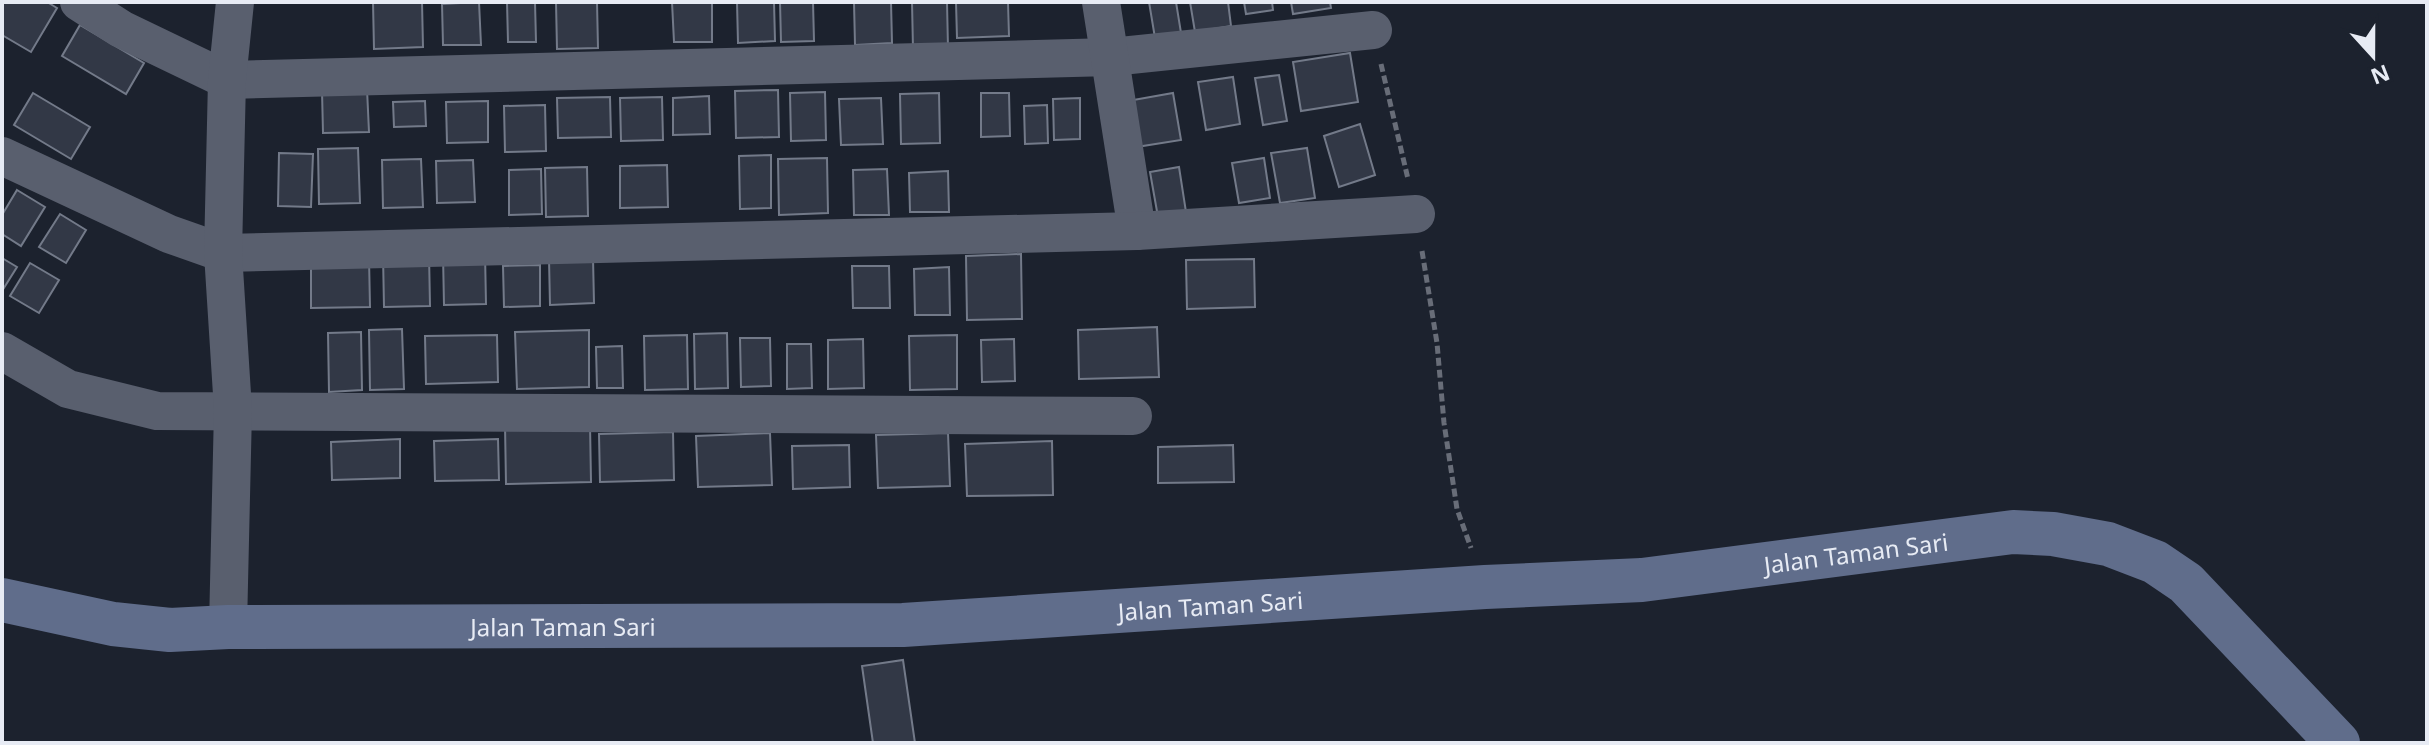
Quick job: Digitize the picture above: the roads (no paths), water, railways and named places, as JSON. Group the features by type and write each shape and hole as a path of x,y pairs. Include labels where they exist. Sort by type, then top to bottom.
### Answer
{"street":[{"path":"79,2 121,29 227,80 1111,57 1373,30"},
{"path":"228,627 233,410 223,253 227,80 235,2"},
{"path":"1101,2 1137,231"},
{"path":"2,156 169,234 223,253 1137,231 1416,214"},
{"path":"2,351 68,389 157,411 1133,416"},
{"name":"Jalan Taman Sari","path":"2,600 113,624 170,630 228,627 903,625 1485,587 1642,580 2013,532 2053,534 2108,544 2155,562 2186,583 2338,743"}]}
